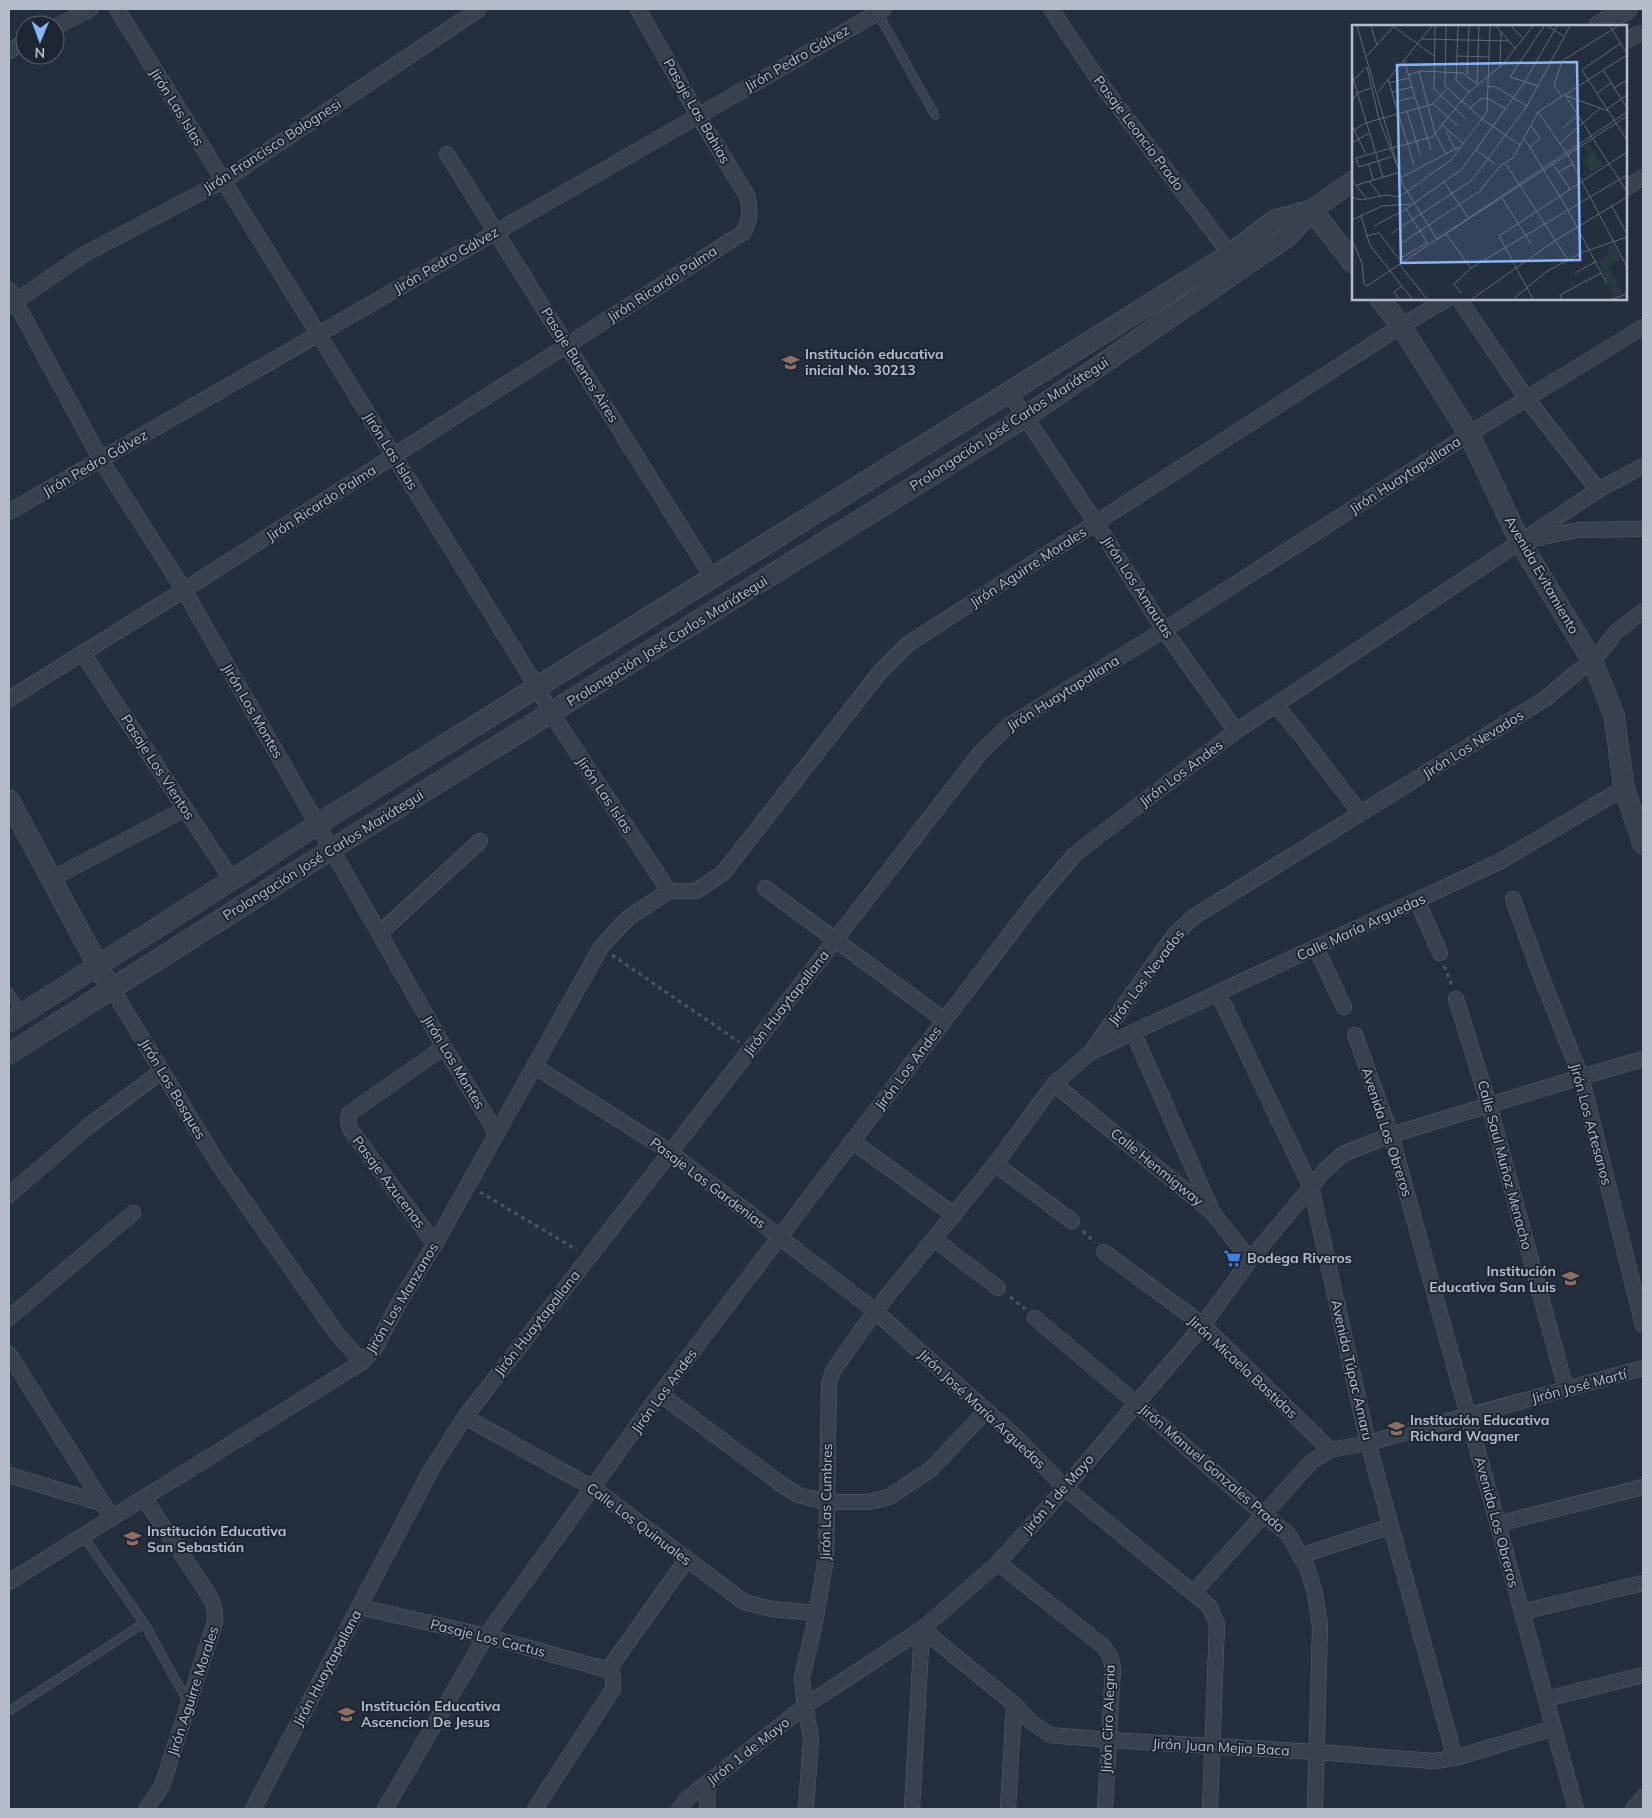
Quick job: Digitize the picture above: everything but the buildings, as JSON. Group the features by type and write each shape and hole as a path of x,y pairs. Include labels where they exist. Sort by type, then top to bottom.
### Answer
{"street":[{"path":"65,22 90,9"},
{"name":"Jirón Las Islas","path":"116,9 537,687 551,713 669,891"},
{"name":"Jirón Francisco Bolognesi","path":"11,300 83,255 223,181 479,9"},
{"name":"Pasaje Las Bahias","path":"638,9 698,115 747,196 750,216"},
{"name":"Pasaje Leoncio Prado","path":"1052,9 1104,88 1230,254"},
{"path":"1601,25 1627,9"},
{"name":"Jirón Pedro Gálvez","path":"9,512 879,10"},
{"name":"Pasaje Buenos Aires","path":"447,154 712,577"},
{"path":"1627,187 1643,177"},
{"name":"Prolongación José Carlos Mariátegui","path":"9,1054 332,850 1025,418 1286,237 1312,210 1352,182"},
{"path":"1312,210 1352,262"},
{"name":"Prolongación José Carlos Mariátegui","path":"15,1017 318,824 1230,254 1275,220 1312,210"},
{"name":"Jirón Ricardo Palma","path":"9,699 184,590 744,232 750,216"},
{"name":"Jirón Los Montes","path":"11,300 100,460 184,590 444,1047 496,1132"},
{"name":"Avenida Evitamiento","path":"1381,300 1402,326 1469,434 1520,542 1593,662 1614,715 1624,788 1643,840"},
{"name":"Jirón Aguirre Morales","path":"669,891 696,891 724,873 880,672 908,644 1445,300"},
{"path":"1460,300 1527,398 1598,490"},
{"name":"Jirón Huaytapallana","path":"253,1809 431,1470 465,1417 982,752 1008,726 1164,630 1469,434 1643,327"},
{"name":"Jirón Los Amautas","path":"1008,392 1096,522 1164,630 1236,731"},
{"name":"Jirón Los Andes","path":"385,1809 486,1636 660,1394 1033,904 1075,854 1236,731 1598,490 1643,466"},
{"path":"1520,542 1578,530 1643,529"},
{"name":"Jirón Los Nevados","path":"875,1311 995,1164 1054,1084 1091,1052 1175,934 1194,916 1545,699 1582,668 1593,662 1616,632 1643,611"},
{"name":"Pasaje Los Vientos","path":"83,654 232,880"},
{"path":"1276,705 1360,813"},
{"name":"Calle María Arguedas","path":"1091,1052 1499,862 1624,788"},
{"name":"Jirón Los Bosques","path":"9,800 97,966 219,1164 337,1334 362,1362"},
{"path":"51,879 185,809"},
{"path":"380,933 480,841"},
{"path":"764,888 944,1020"},
{"name":"Jirón Los Manzanos","path":"9,1582 362,1362 375,1348 400,1301 435,1244 601,947 628,918 669,891"},
{"name":"Jirón Los Artesanos","path":"1514,899 1539,971 1581,1077 1643,1325"},
{"path":"1417,901 1440,953"},
{"path":"1316,948 1344,1007"},
{"name":"Avenida Túpac Amaru","path":"1218,993 1311,1187 1368,1443 1456,1758"},
{"name":"Calle Saul Muñoz Menacho","path":"1456,999 1490,1105 1566,1389"},
{"name":"Avenida Los Obreros","path":"1355,1035 1391,1135 1576,1809"},
{"path":"1137,1041 1212,1212"},
{"name":"Pasaje Azucenas","path":"435,1244 350,1129 348,1121 350,1113 444,1047"},
{"name":"Jirón 1 de Mayo","path":"679,1809 688,1798 804,1706 922,1629 998,1563 1065,1488 1203,1325 1250,1260 1325,1170 1344,1154 1391,1135 1643,1059"},
{"name":"Pasaje Las Gardenias","path":"534,1066 670,1152 875,1311"},
{"path":"9,1195 90,1125 162,1071"},
{"name":"Calle Henmigway","path":"1054,1084 1212,1212 1250,1260"},
{"path":"852,1141 954,1215"},
{"path":"995,1164 1072,1221"},
{"path":"9,1318 132,1213"},
{"path":"934,1239 998,1288"},
{"name":"Jirón Micaela Bastidas","path":"1104,1252 1203,1325 1330,1450"},
{"name":"Jirón José María Arguedas","path":"875,1311 1019,1440 1065,1488 1209,1606 1217,1624 1210,1809"},
{"name":"Jirón Las Cumbres","path":"806,1809 811,1738 804,1706 802,1678 817,1613 826,1558 829,1384 833,1371 875,1311"},
{"name":"Jirón Manuel Gonzales Prada","path":"1035,1318 1288,1534 1307,1567 1316,1593 1320,1627 1315,1809"},
{"path":"9,1354 112,1518"},
{"name":"Jirón José Martí","path":"1193,1593 1311,1462 1330,1450 1368,1443 1643,1368"},
{"path":"660,1394 798,1495 827,1502 869,1502 889,1497 932,1469 986,1411"},
{"name":"Calle Los Quinuales","path":"465,1417 593,1488 744,1602 772,1609 817,1613"},
{"path":"9,1475 104,1504"},
{"path":"1498,1524 1643,1487"},
{"name":"Jirón Aguirre Morales","path":"144,1498 207,1592 216,1612 215,1622 162,1786 146,1809"},
{"path":"1300,1556 1391,1526"},
{"path":"535,1809 613,1689 611,1673 687,1559"},
{"name":"Jirón Ciro Alegria","path":"998,1563 1103,1646 1110,1656 1112,1668 1105,1809"},
{"path":"1522,1612 1643,1583"},
{"name":"Pasaje Los Cactus","path":"360,1607 486,1636 611,1673"},
{"path":"912,1809 922,1629"},
{"name":"Jirón Juan Mejia Baca","path":"922,1629 1014,1704 1031,1722 1050,1734 1108,1740 1434,1760 1456,1758 1554,1728"},
{"path":"1546,1699 1643,1675"},
{"path":"1008,1809 1014,1704"},
{"path":"707,1809 708,1782"},
{"path":"1633,1809 1643,1797"}],"lane":[{"path":"879,10 935,115"},
{"path":"9,992 15,1017"},
{"path":"83,1536 144,1623 189,1704"},
{"path":"9,1711 144,1623"}],"path":[{"path":"601,947 749,1050"},
{"path":"1440,953 1456,999"},
{"path":"467,1185 589,1257"},
{"path":"1072,1221 1104,1252"},
{"path":"998,1288 1035,1318"}],"place":[{"name":"Institución educativa inicial No. 30213","path":"791,362"},
{"name":"Bodega Riveros","path":"1233,1258"},
{"name":"Institución Educativa San Luis","path":"1570,1279"},
{"name":"Institución Educativa Richard Wagner","path":"1396,1428"},
{"name":"Institución Educativa San Sebastián","path":"133,1539"},
{"name":"Institución Educativa Ascencion De Jesus","path":"347,1714"}]}
